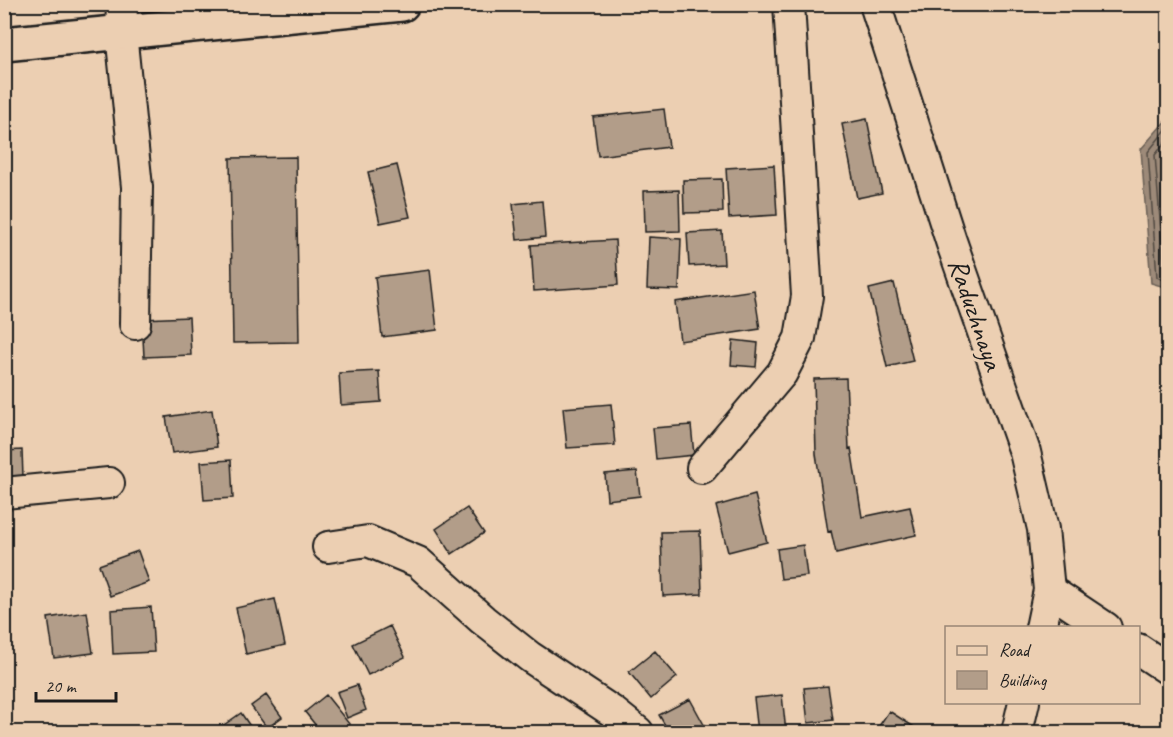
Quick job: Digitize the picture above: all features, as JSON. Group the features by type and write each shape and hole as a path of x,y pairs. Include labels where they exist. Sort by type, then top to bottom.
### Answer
{"main road":[{"path":"4,44 122,19 402,4"}],"street":[{"path":"702,468 782,374 800,338 807,296 789,4"},
{"name":"Raduzhnaya","path":"875,4 951,241 1024,452 1042,529 1049,590 1041,626"},
{"path":"122,19 137,187 135,324"},
{"path":"4,493 109,483"},
{"path":"328,547 368,541 418,562 520,649 638,732"},
{"path":"1049,590 1104,626"},
{"path":"1140,650 1168,669"},
{"path":"1017,732 1024,704"}],"water":[{"path":"1168,118 1168,288 1151,283 1141,149"}],"building":[{"path":"664,109 669,147 598,156 593,117"},
{"path":"867,119 882,193 857,198 842,124"},
{"path":"296,157 299,342 233,343 230,158"},
{"path":"397,165 410,217 380,223 368,172"},
{"path":"774,165 777,215 729,218 726,168"},
{"path":"722,179 723,212 684,213 683,180"},
{"path":"679,190 680,231 645,232 644,191"},
{"path":"542,201 545,237 517,240 513,204"},
{"path":"722,231 724,264 689,266 687,233"},
{"path":"649,237 681,239 679,290 647,289"},
{"path":"615,240 618,285 534,291 531,245"},
{"path":"430,270 437,330 382,337 375,277"},
{"path":"894,283 913,361 887,367 869,289"},
{"path":"754,290 760,329 680,341 675,302"},
{"path":"189,317 191,355 144,357 142,319"},
{"path":"733,340 758,343 756,367 731,365"},
{"path":"379,371 381,402 341,405 339,373"},
{"path":"846,378 849,449 851,448 862,517 910,507 916,535 836,553 831,531 828,532 816,454 814,379"},
{"path":"611,404 615,445 567,448 563,408"},
{"path":"212,410 217,447 172,453 166,417"},
{"path":"691,425 694,455 656,459 653,428"},
{"path":"22,450 23,477 4,478 4,451"},
{"path":"231,460 233,498 204,500 201,462"},
{"path":"637,471 640,496 607,500 605,474"},
{"path":"755,495 767,542 728,552 716,506"},
{"path":"467,508 484,533 452,554 436,529"},
{"path":"700,531 702,594 663,596 661,532"},
{"path":"803,545 807,576 781,579 777,549"},
{"path":"138,551 149,582 110,596 99,565"},
{"path":"275,599 285,645 246,654 236,608"},
{"path":"151,607 154,652 113,654 111,610"},
{"path":"87,612 93,653 54,658 48,618"},
{"path":"390,626 405,657 368,675 353,644"},
{"path":"655,651 677,677 651,699 629,672"},
{"path":"357,685 366,710 347,718 337,692"},
{"path":"828,686 833,720 808,723 804,688"},
{"path":"266,695 282,717 267,728 251,706"},
{"path":"326,695 350,725 341,732 321,732 305,712"},
{"path":"782,695 786,732 758,732 754,698"},
{"path":"690,699 708,732 669,732 659,715"},
{"path":"889,711 922,732 875,732"},
{"path":"241,713 254,732 214,732"}]}
